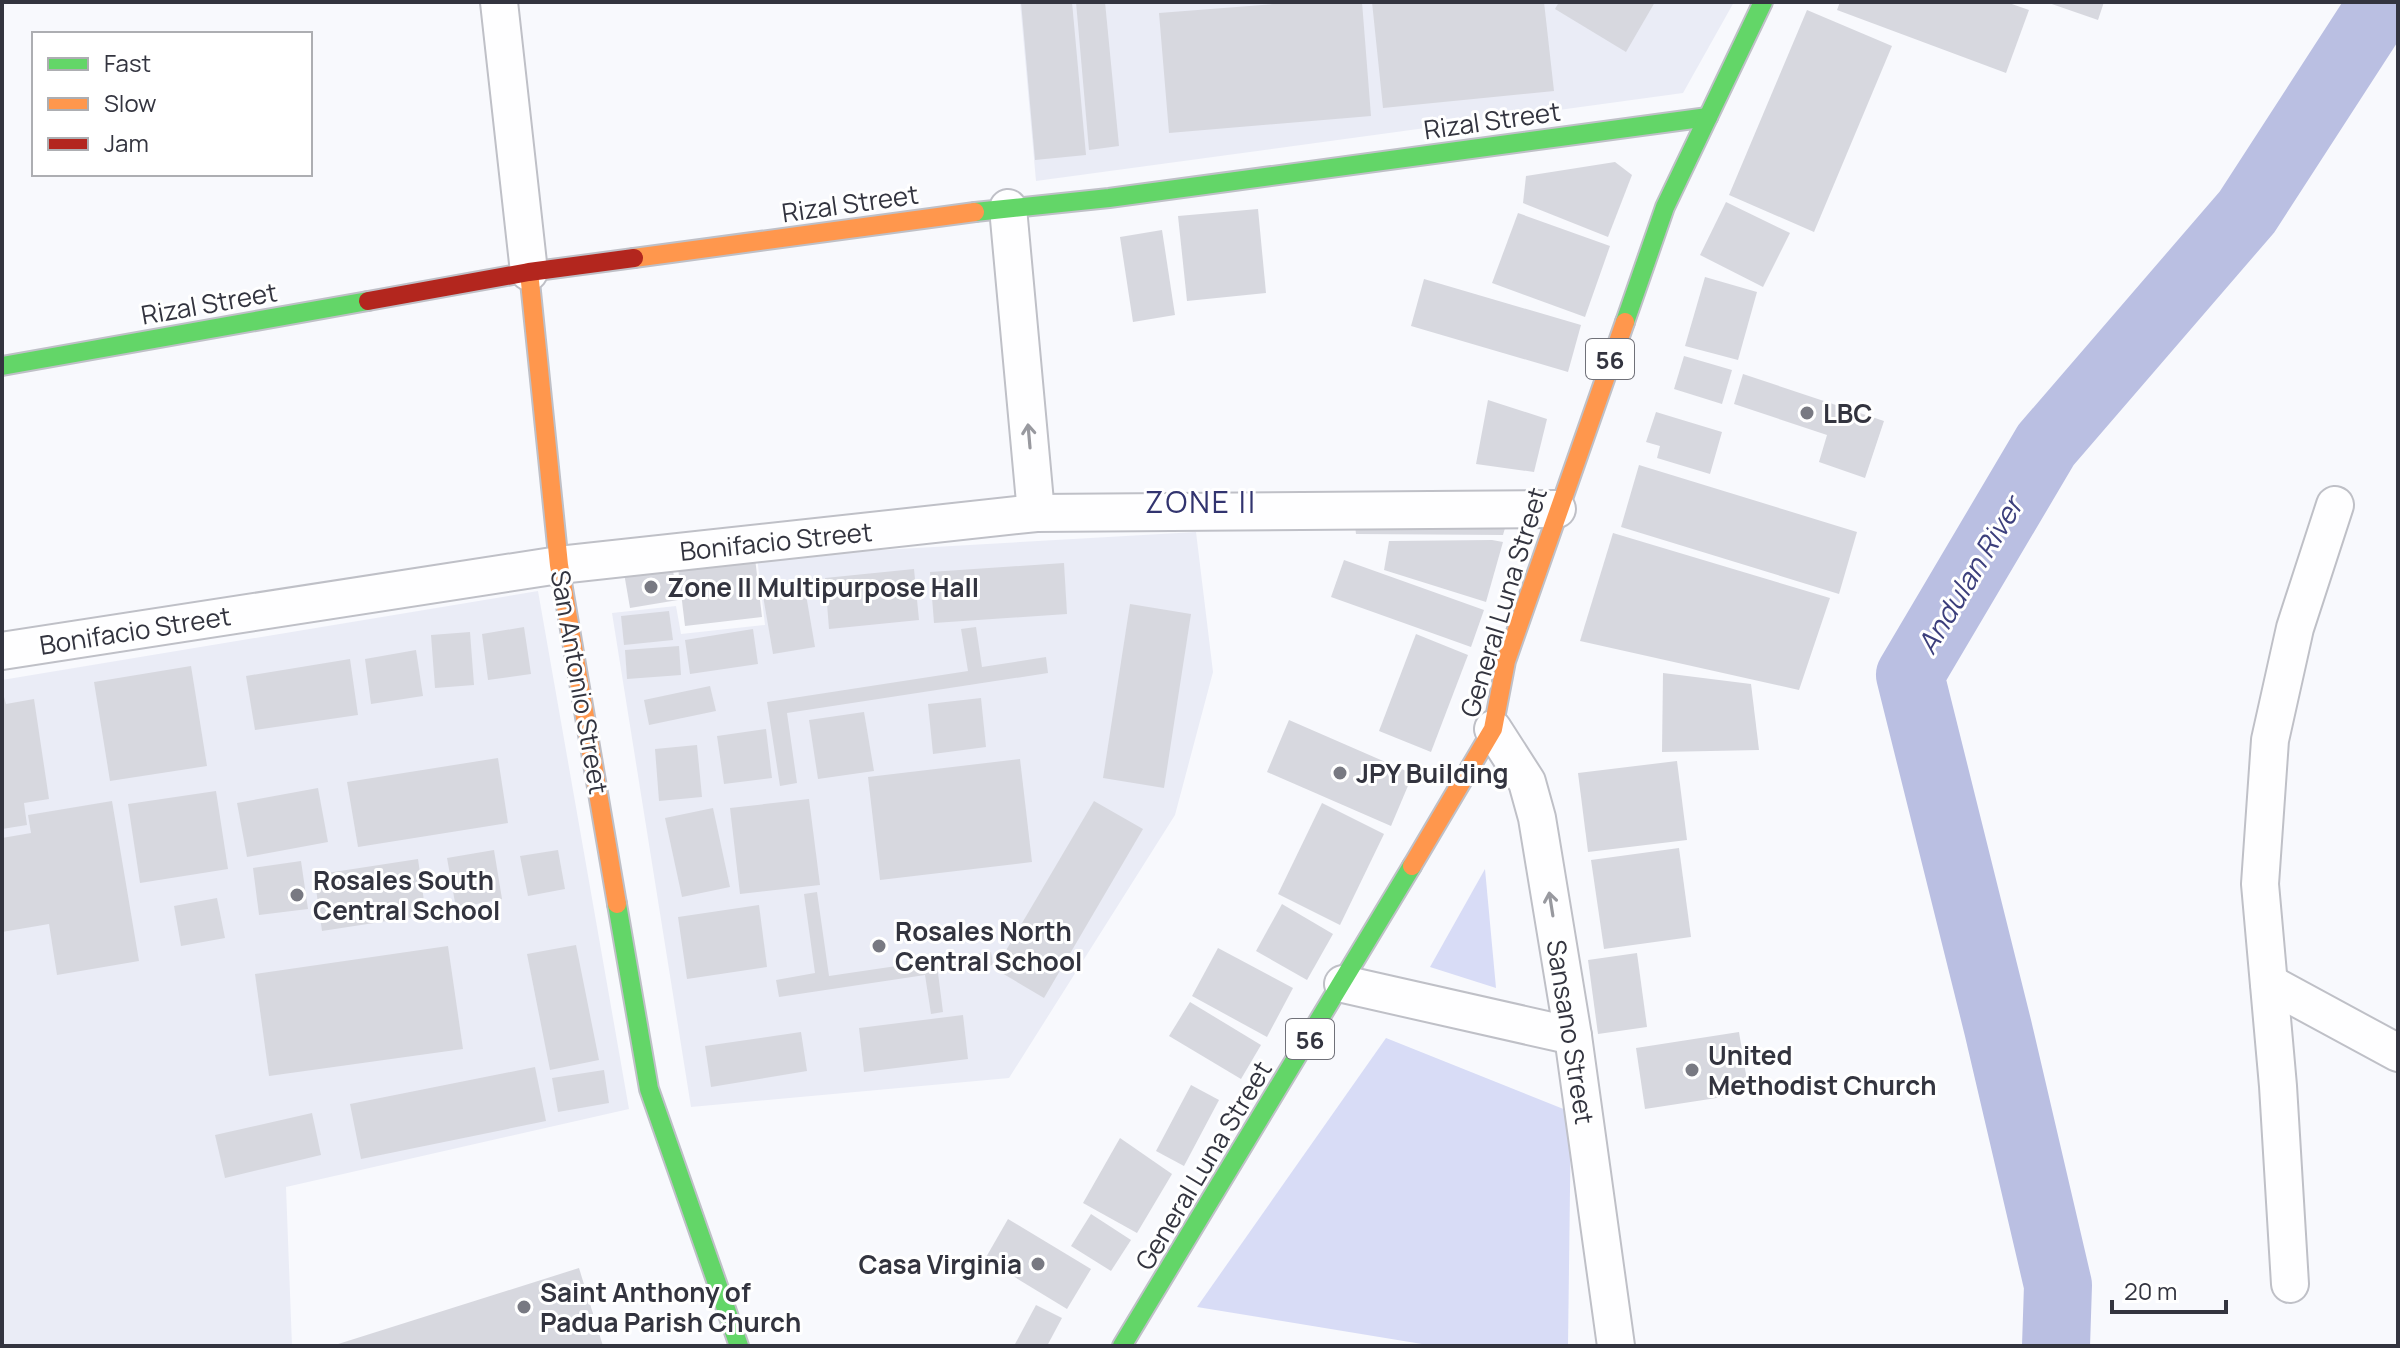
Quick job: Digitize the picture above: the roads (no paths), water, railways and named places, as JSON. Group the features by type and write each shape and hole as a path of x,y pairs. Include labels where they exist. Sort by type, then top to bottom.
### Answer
{"main road":[{"name":"General Luna Street","path":"1122,1346 1343,984 1493,729 1506,661 1665,207 1763,2"},
{"name":"Rizal Street","path":"2,366 529,272 1708,117"},
{"name":"San Antonio Street","path":"529,272 559,565 649,1089 739,1346"}],"street":[{"name":"San Antonio Street","path":"499,2 529,272"},
{"path":"1008,208 1036,513"},
{"path":"2290,1284 2260,884 2270,740 2295,628 2335,505"},
{"name":"Bonifacio Street","path":"2,651 559,565 1036,513 1557,509"},
{"name":"Sansano Street","path":"1493,729 1527,782 1537,818 1573,1036 1616,1346"},
{"path":"2269,983 2398,1053"},
{"path":"1343,984 1573,1036"}],"waterway":[{"name":"Andulan River","path":"2056,1346 2058,1285 1910,675 2046,445 2247,212 2383,2"}],"place":[{"name":"LBC","path":"1807,413"},
{"name":"Zone II Multipurpose Hall","path":"651,587"},
{"name":"JPY Building","path":"1340,773"},
{"name":"Rosales South Central School","path":"297,895"},
{"name":"Rosales North Central School","path":"879,946"},
{"name":"United Methodist Church","path":"1692,1070"},
{"name":"Casa Virginia","path":"1038,1264"},
{"name":"Saint Anthony of Padua Parish Church","path":"524,1307"}],"district":[{"name":"ZONE II","path":"1201,501"}]}
